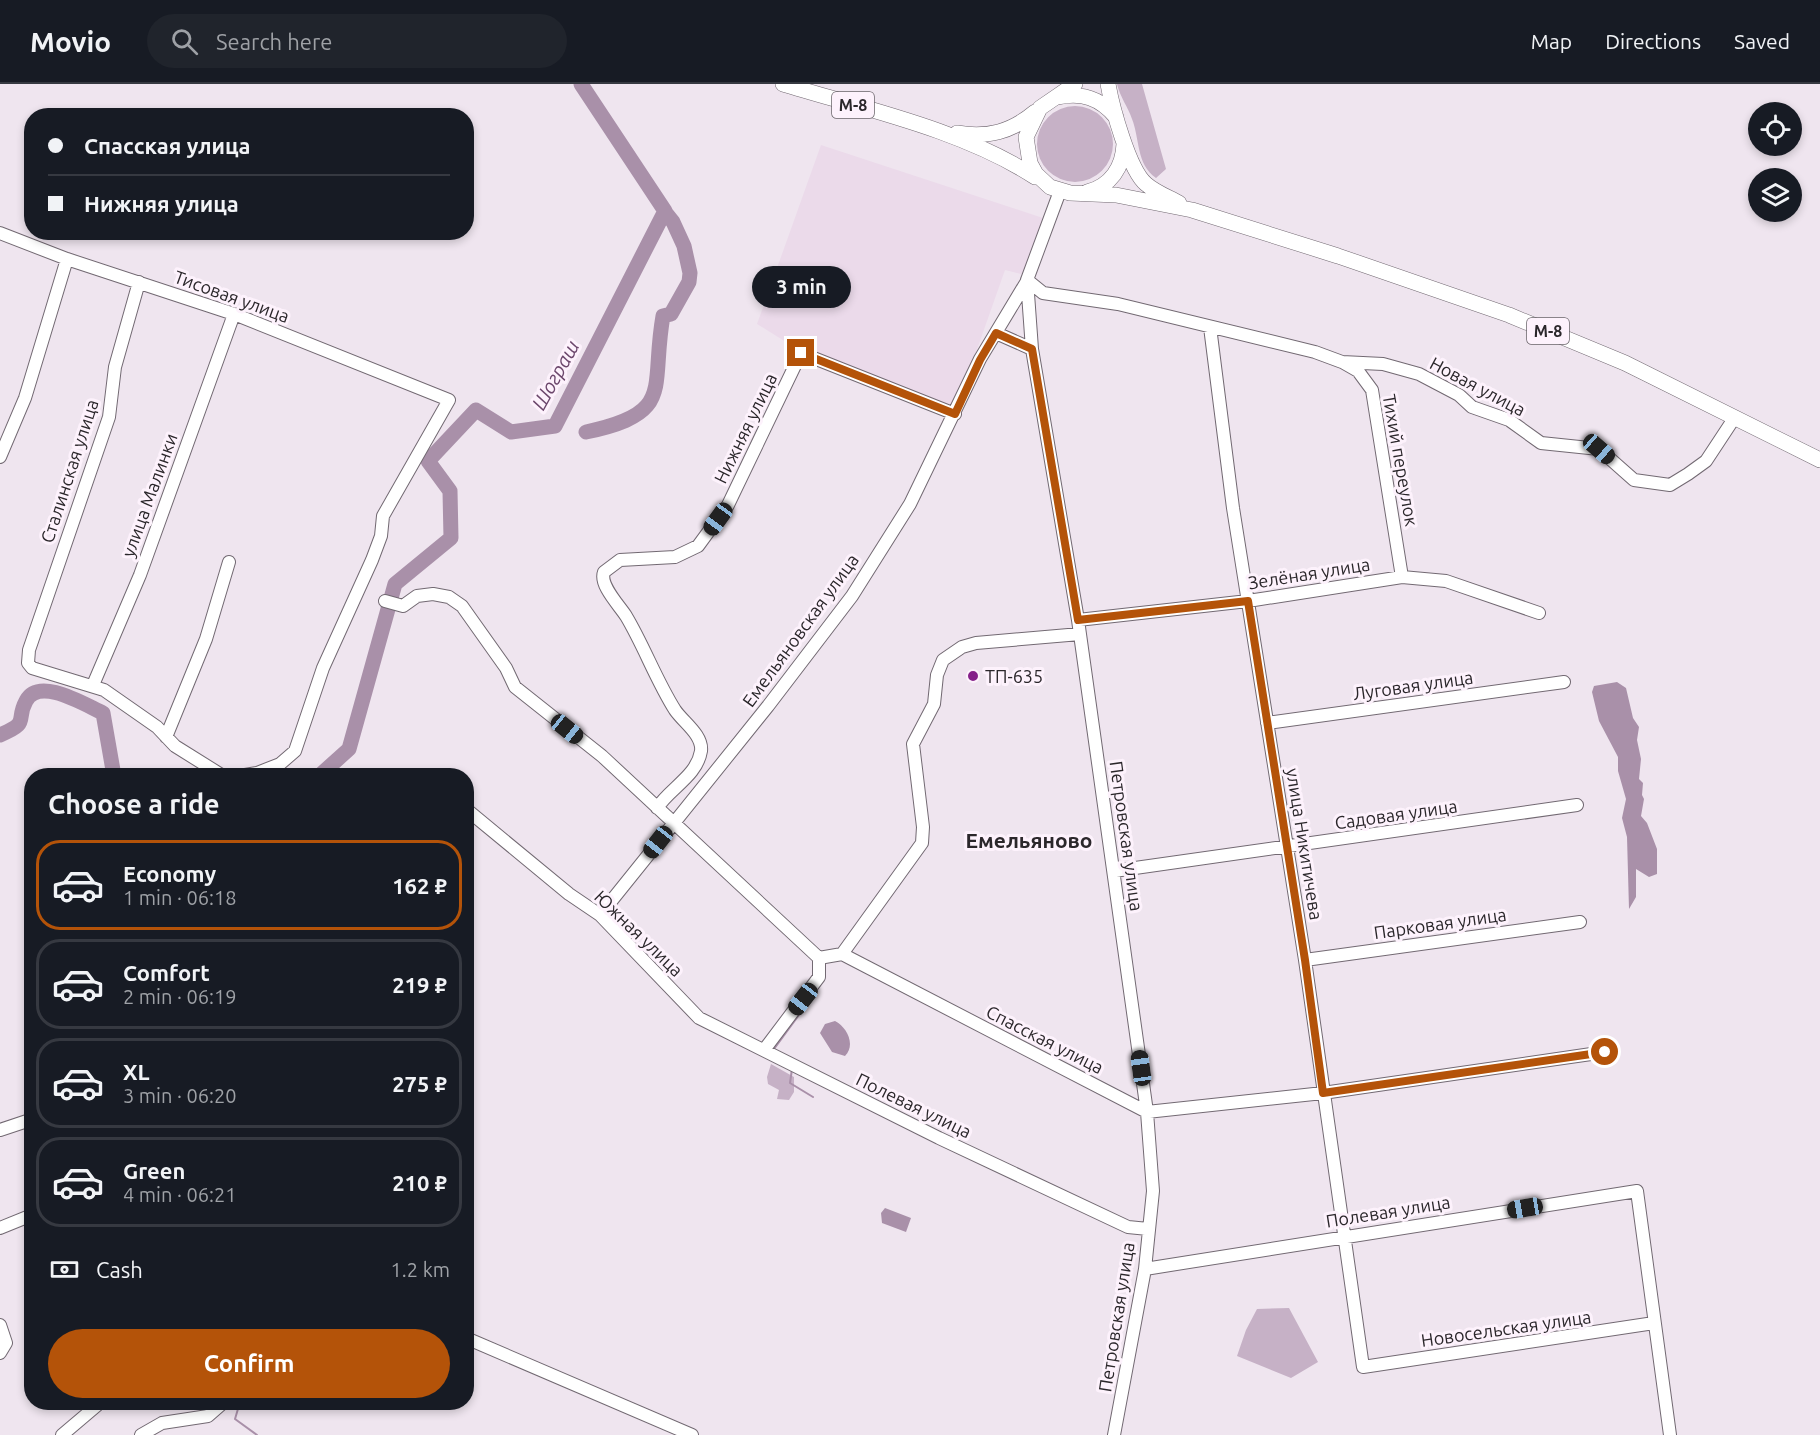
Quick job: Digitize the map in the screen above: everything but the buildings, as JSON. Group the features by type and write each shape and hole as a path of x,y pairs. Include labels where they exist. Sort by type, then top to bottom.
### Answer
{"main road":[{"name":"М-8","path":"783,84 923,127 1007,159 1060,190 1116,195 1192,210 1338,256 1509,315 1625,363 1820,460"},
{"path":"1056,98 1075,84"},
{"path":"1108,84 1120,125"},
{"name":"М-8","path":"923,127 970,135 993,134 1010,129 1056,98 1076,95 1091,97 1111,110 1120,125 1133,167 1142,181 1192,210"},
{"path":"1040,108 1028,130 1026,149 1036,174 1060,190"},
{"name":"М-8","path":"1060,190 1097,189 1112,177 1121,162 1124,141"}],"street":[{"name":"Петровская улица","path":"1060,190 1027,280 1032,349 1078,620 1147,1112 1153,1191 1144,1269 1114,1435"},
{"name":"Тисовая улица","path":"0,233 67,259 234,314 449,400 384,516 375,552 323,668 295,751 279,764 269,768"},
{"path":"0,457 25,399 67,259"},
{"name":"Новая улица","path":"1027,280 1043,293 1118,304 1315,352 1342,362 1383,364 1419,374 1459,395 1472,407 1509,420 1541,443 1599,449 1634,480 1670,485 1688,474 1706,460 1735,417"},
{"name":"Емельяновская улица","path":"600,915 852,596 910,504 980,360 1027,280"},
{"name":"Сталинская улица","path":"93,685 32,668 28,663 29,650 107,425 118,356 139,282"},
{"name":"улица Малинки","path":"93,685 140,575 234,314"},
{"name":"улица Никитичева","path":"1210,327 1216,388 1305,960 1363,1367"},
{"path":"996,333 1032,349"},
{"name":"Нижняя улица","path":"657,808 676,785 692,774 701,749 700,739 674,708 626,617 603,581 604,572 620,560 675,557 698,546 728,505 801,353 955,414"},
{"name":"Тихий переулок","path":"1342,362 1358,370 1372,390 1402,577"},
{"path":"166,737 206,639 229,562"},
{"name":"Зелёная улица","path":"1078,620 1248,601 1402,577 1446,581 1539,613"},
{"path":"385,601 403,606 417,596 433,594 449,597 462,606 506,668 515,687 602,756 819,958 819,977 764,1050"},
{"path":"819,958 842,954 922,843 923,826 913,744 934,704 937,675 943,660 962,646 976,643 1080,634"},
{"name":"Луговая улица","path":"1267,723 1564,682"},
{"path":"93,685 157,727 175,746 210,768"},
{"name":"Садовая улица","path":"1114,871 1577,806"},
{"name":"Южная улица","path":"474,815 569,894 600,915 699,1018 764,1050"},
{"name":"Парковая улица","path":"1305,960 1580,922"},
{"name":"Спасская улица","path":"842,954 1147,1112"},
{"name":"Полевая улица","path":"764,1050 939,1138 1128,1227 1148,1229"},
{"path":"1147,1112 1323,1093 1605,1052"},
{"path":"0,1130 24,1122"},
{"name":"Полевая улица","path":"1144,1269 1345,1235 1637,1191 1654,1323"},
{"path":"0,1228 24,1218"},
{"path":"1654,1323 1670,1435"},
{"name":"Новосельская улица","path":"1363,1367 1654,1323"},
{"path":"0,1325 6,1343 0,1353"},
{"path":"474,1341 692,1435"},
{"path":"62,1435 92,1410"},
{"path":"141,1435 162,1423 208,1416 215,1410"}],"shaded area":[{"path":"1117,84 1142,84 1166,169 1156,178 1145,166 1135,127"},
{"path":"1075,106 1089,109 1102,117 1110,130 1113,144 1110,158 1102,171 1089,179 1075,182 1061,179 1048,171 1040,158 1037,144 1040,130 1048,117 1061,109"},
{"path":"821,145 1043,218 1025,275 1005,270 956,409 794,347 757,324"},
{"path":"1617,682 1626,688 1633,718 1639,727 1637,740 1641,759 1639,779 1643,783 1644,799 1641,816 1647,823 1657,849 1657,874 1649,877 1636,869 1636,897 1629,909 1627,837 1622,818 1626,799 1618,771 1618,757 1599,721 1592,692 1594,686"},
{"path":"835,1021 843,1027 849,1037 850,1047 845,1056 832,1052 820,1033 825,1024"},
{"path":"771,1064 794,1077 794,1092 789,1100 777,1099 779,1090 768,1084 767,1077"},
{"path":"885,1208 911,1218 906,1232 882,1223 881,1213"},
{"path":"1289,1308 1318,1362 1291,1378 1237,1356 1246,1330 1257,1309"}],"waterway":[{"name":"Шограш","path":"328,768 349,749 395,584 451,538 450,491 428,461 476,410 511,432 555,426 665,211 581,84"},
{"path":"586,432 615,425 634,416 646,406 653,394 657,380 663,316 671,314 689,282 690,273 684,246 673,222 665,212"},
{"name":"Шограш","path":"0,735 19,724 26,701 32,694 41,691 63,695 103,713 113,768"},
{"path":"774,1049 815,993"},
{"path":"792,1069 790,1083 813,1097"},
{"path":"238,1410 235,1419 257,1435"}],"place":[{"name":"ТП-635","path":"973,676"}],"district":[{"name":"Емельяново","path":"1029,840"}],"route":[{"path":"801,353 955,414 980,360 996,333 1032,349 1078,620 1248,601 1305,960 1323,1093 1605,1052"}]}
